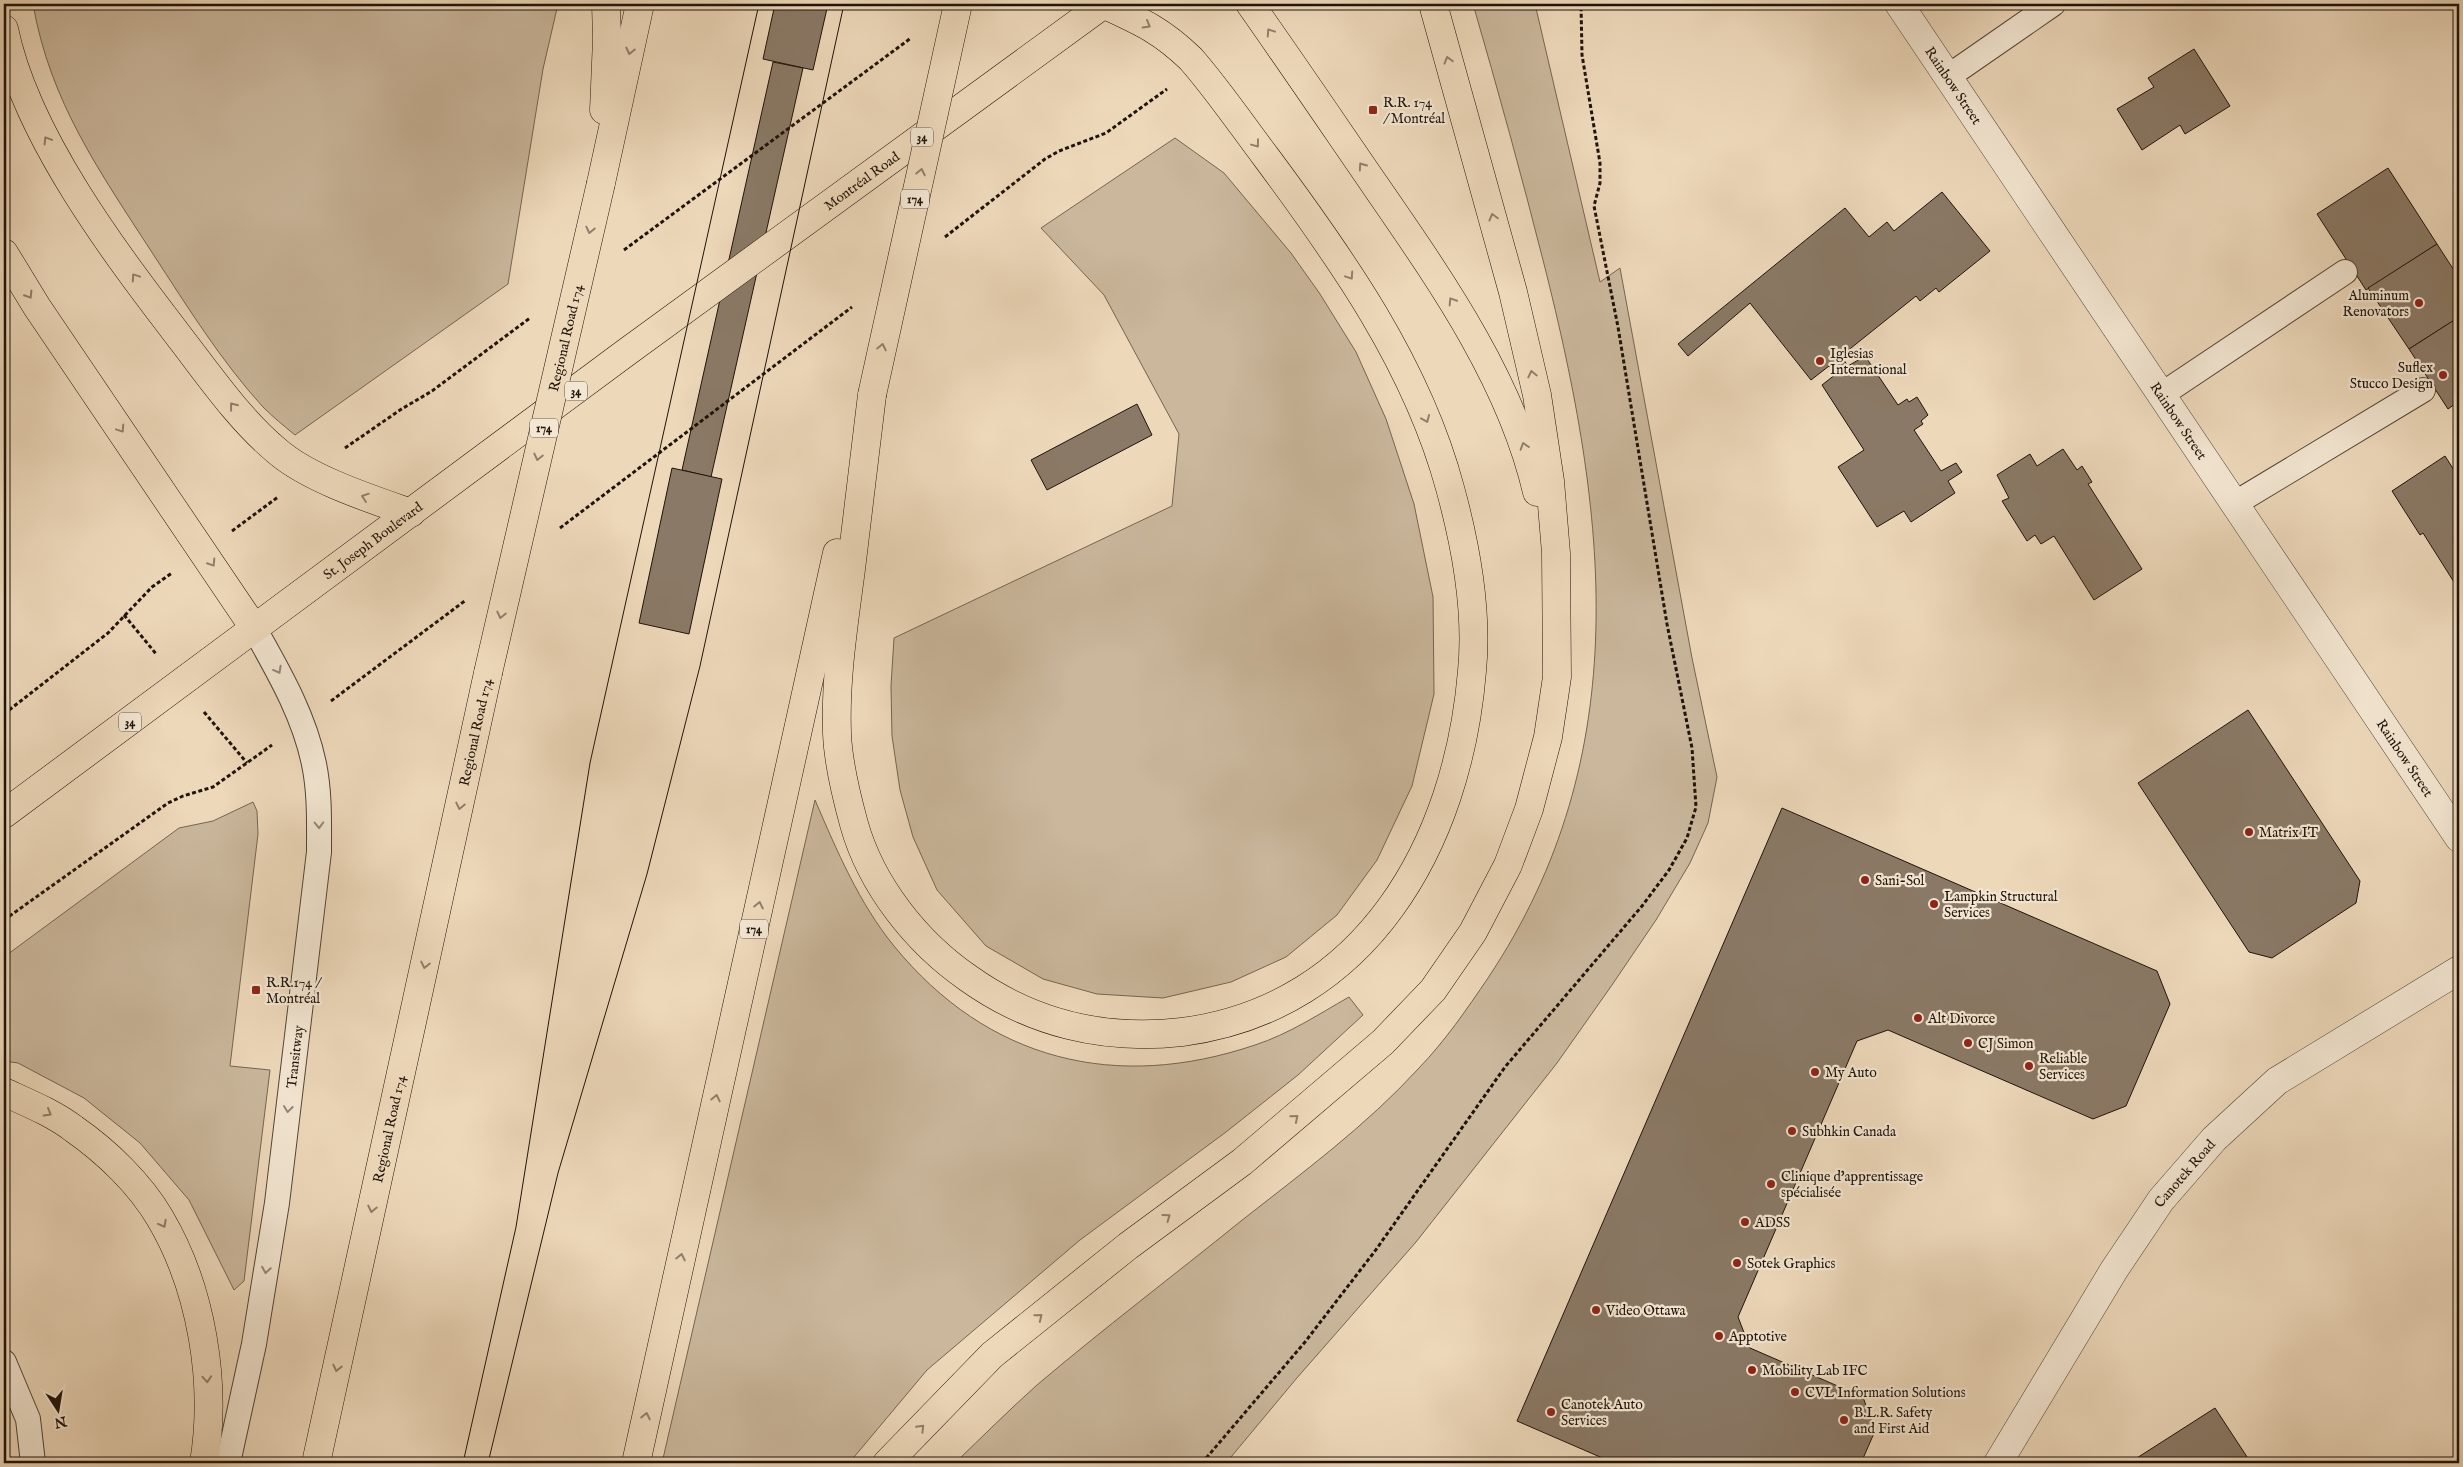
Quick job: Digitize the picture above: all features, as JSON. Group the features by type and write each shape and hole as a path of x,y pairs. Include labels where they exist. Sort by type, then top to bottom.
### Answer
{"main road":[{"path":"601,183 607,39 606,4"},
{"name":"Regional Road 174","path":"316,1463 488,673 601,183 640,4"},
{"name":"174","path":"636,1463 958,4"},
{"path":"872,395 838,681 837,736 855,830 877,880 909,925 947,964 993,996 1042,1019 1099,1033 1155,1035 1208,1028 1261,1012 1312,986 1353,951 1390,910 1420,862 1447,800 1462,741 1473,668 1472,615 1464,546 1449,484 1427,421 1391,344 1355,284 1307,212 1191,59 1168,37 1141,21 1104,4"},
{"name":"Montréal Road","path":"741,269 1104,4"},
{"path":"1250,4 1416,245 1485,359 1518,428 1534,476 1545,523 1558,614"},
{"path":"886,1463 992,1355 1128,1246 1242,1162 1383,1042 1433,990 1473,932 1508,865 1529,809 1548,737 1557,676 1558,614 1556,553 1550,481 1537,395 1485,186 1433,4"},
{"path":"4,29 9,52 39,127 90,212 143,289 245,421 282,456 354,493 410,513"},
{"path":"4,253 37,307 204,551 254,628"},
{"name":"St. Joseph Boulevard","path":"4,814 741,269"},
{"path":"4,1092 74,1128 136,1184 160,1217 178,1252 200,1327 208,1393 204,1463"}],"street":[{"name":"Rainbow Street","path":"1899,4 2459,838"},
{"name":"Canotek Road","path":"1998,1463 2114,1270 2161,1200 2214,1139 2277,1081 2459,970"}],"lane":[{"path":"1949,76 2053,4"},
{"path":"2161,394 2345,272"},
{"path":"2234,504 2423,390"},
{"name":"Transitway","path":"228,1463 254,1344 277,1203 319,852 318,795 307,739 288,688 254,628"},
{"path":"4,1362 28,1419 33,1463"}],"path":[{"path":"623,250 958,4"},
{"path":"1581,4 1582,55 1600,163 1600,183 1594,206"},
{"path":"941,239 1045,159 1059,151 1106,133 1152,100"},
{"path":"559,528 854,306"},
{"path":"4,714 108,633 152,587 377,425 432,391 536,314"},
{"path":"344,691 472,595"},
{"path":"4,920 168,803 183,796 213,787 278,741"}],"shaded area":[{"path":"33,4 558,4 543,69 508,284 295,435 263,407 233,371 205,333 96,165 64,105 51,73"},
{"path":"1473,4 1535,4 1600,282 1620,268 1692,658 1717,777 1708,823 1690,863 1656,920 1557,1063 1416,1242 1296,1379 1226,1463 955,1463 1037,1385 1333,1148 1377,1110 1429,1058 1488,978 1536,893 1569,807 1588,719 1596,630 1594,540 1583,449 1566,357 1510,134"},
{"path":"1175,138 1224,173 1291,253 1320,294 1356,352 1386,419 1414,504 1433,597 1434,694 1412,786 1377,860 1337,915 1286,957 1231,982 1163,998 1097,994 1043,979 986,946 937,890 913,837 900,790 892,736 891,686 894,638 1172,506 1179,434 1104,295 1041,228"},
{"path":"815,800 840,857 859,894 894,946 931,985 971,1017 1013,1040 1058,1056 1104,1065 1153,1066 1203,1059 1255,1045 1292,1029 1349,997 1363,1015 1298,1075 1226,1132 1080,1240 927,1370 849,1463 662,1463"},
{"path":"253,802 257,811 258,834 230,1066 270,1070 244,1281 234,1290 189,1200 140,1143 84,1098 18,1063 4,1061 4,957 179,828 213,821"}],"building":[{"path":"775,4 828,4 813,70 763,59"},
{"path":"2194,49 2230,106 2185,134 2180,125 2142,150 2117,109 2154,87 2148,78"},
{"path":"773,62 803,68 711,477 682,470"},
{"path":"2388,168 2437,244 2366,290 2317,214"},
{"name":"Iglesias International","path":"1942,192 1990,251 1939,292 1936,288 1920,301 1916,296 1841,356 1848,366 1865,356 1898,405 1907,399 1909,402 1917,397 1928,415 1921,421 1923,424 1914,430 1941,471 1956,463 1962,472 1948,481 1955,493 1911,522 1904,511 1877,527 1838,467 1864,450 1822,385 1836,374 1829,366 1811,380 1750,303 1688,356 1678,344 1845,208 1869,237 1887,222 1894,231"},
{"name":"Aluminum Renovators","path":"2437,244 2459,278 2459,317 2409,349 2368,288"},
{"name":"Suflex Stucco Design","path":"2459,317 2459,401 2448,409 2409,349"},
{"path":"1137,404 1152,435 1047,490 1031,460"},
{"path":"2063,449 2077,470 2082,466 2092,482 2088,484 2142,569 2094,600 2054,536 2041,544 2035,535 2027,541 2002,501 2009,498 1997,475 2030,454 2037,466"},
{"path":"2445,456 2459,478 2459,590 2423,533 2420,535 2392,491"},
{"path":"672,468 722,479 689,634 639,623"},
{"name":"Matrix IT","path":"2248,710 2360,881 2356,903 2272,958 2249,952 2138,783"},
{"path":"1782,808 2157,971 2170,1004 2126,1106 2093,1119 1888,1030 1857,1041 1738,1317 1750,1348 1863,1397 1875,1431 1861,1463 1614,1463 1517,1421"},
{"path":"2215,1408 2251,1463 2129,1463"}],"tram line":[{"path":"463,1463 516,1227 590,763 759,4"},
{"path":"488,1463 558,1173 647,874 700,666 844,4"}],"place":[{"name":"R.R. 174 / Montréal","path":"1373,110"},
{"name":"Aluminum Renovators","path":"2419,303"},
{"name":"Iglesias International","path":"1820,361"},
{"name":"Suflex Stucco Design","path":"2443,375"},
{"name":"Matrix IT","path":"2249,832"},
{"name":"Sani-Sol","path":"1865,880"},
{"name":"Lampkin Structural Services","path":"1934,904"},
{"name":"R.R.174 / Montréal","path":"256,990"},
{"name":"Alt Divorce","path":"1918,1018"},
{"name":"CJ Simon","path":"1968,1043"},
{"name":"Reliable Services","path":"2029,1066"},
{"name":"My Auto","path":"1815,1072"},
{"name":"Subhkin Canada","path":"1792,1131"},
{"name":"Clinique d'apprentissage spécialisée","path":"1771,1184"},
{"name":"ADSS","path":"1745,1222"},
{"name":"Sotek Graphics","path":"1737,1263"},
{"name":"Video Ottawa","path":"1596,1310"},
{"name":"Apptotive","path":"1719,1336"},
{"name":"Mobility Lab IFC","path":"1752,1370"},
{"name":"CVL Information Solutions","path":"1795,1392"},
{"name":"Canotek Auto Services","path":"1551,1412"},
{"name":"B.L.R. Safety and First Aid","path":"1844,1420"}]}
